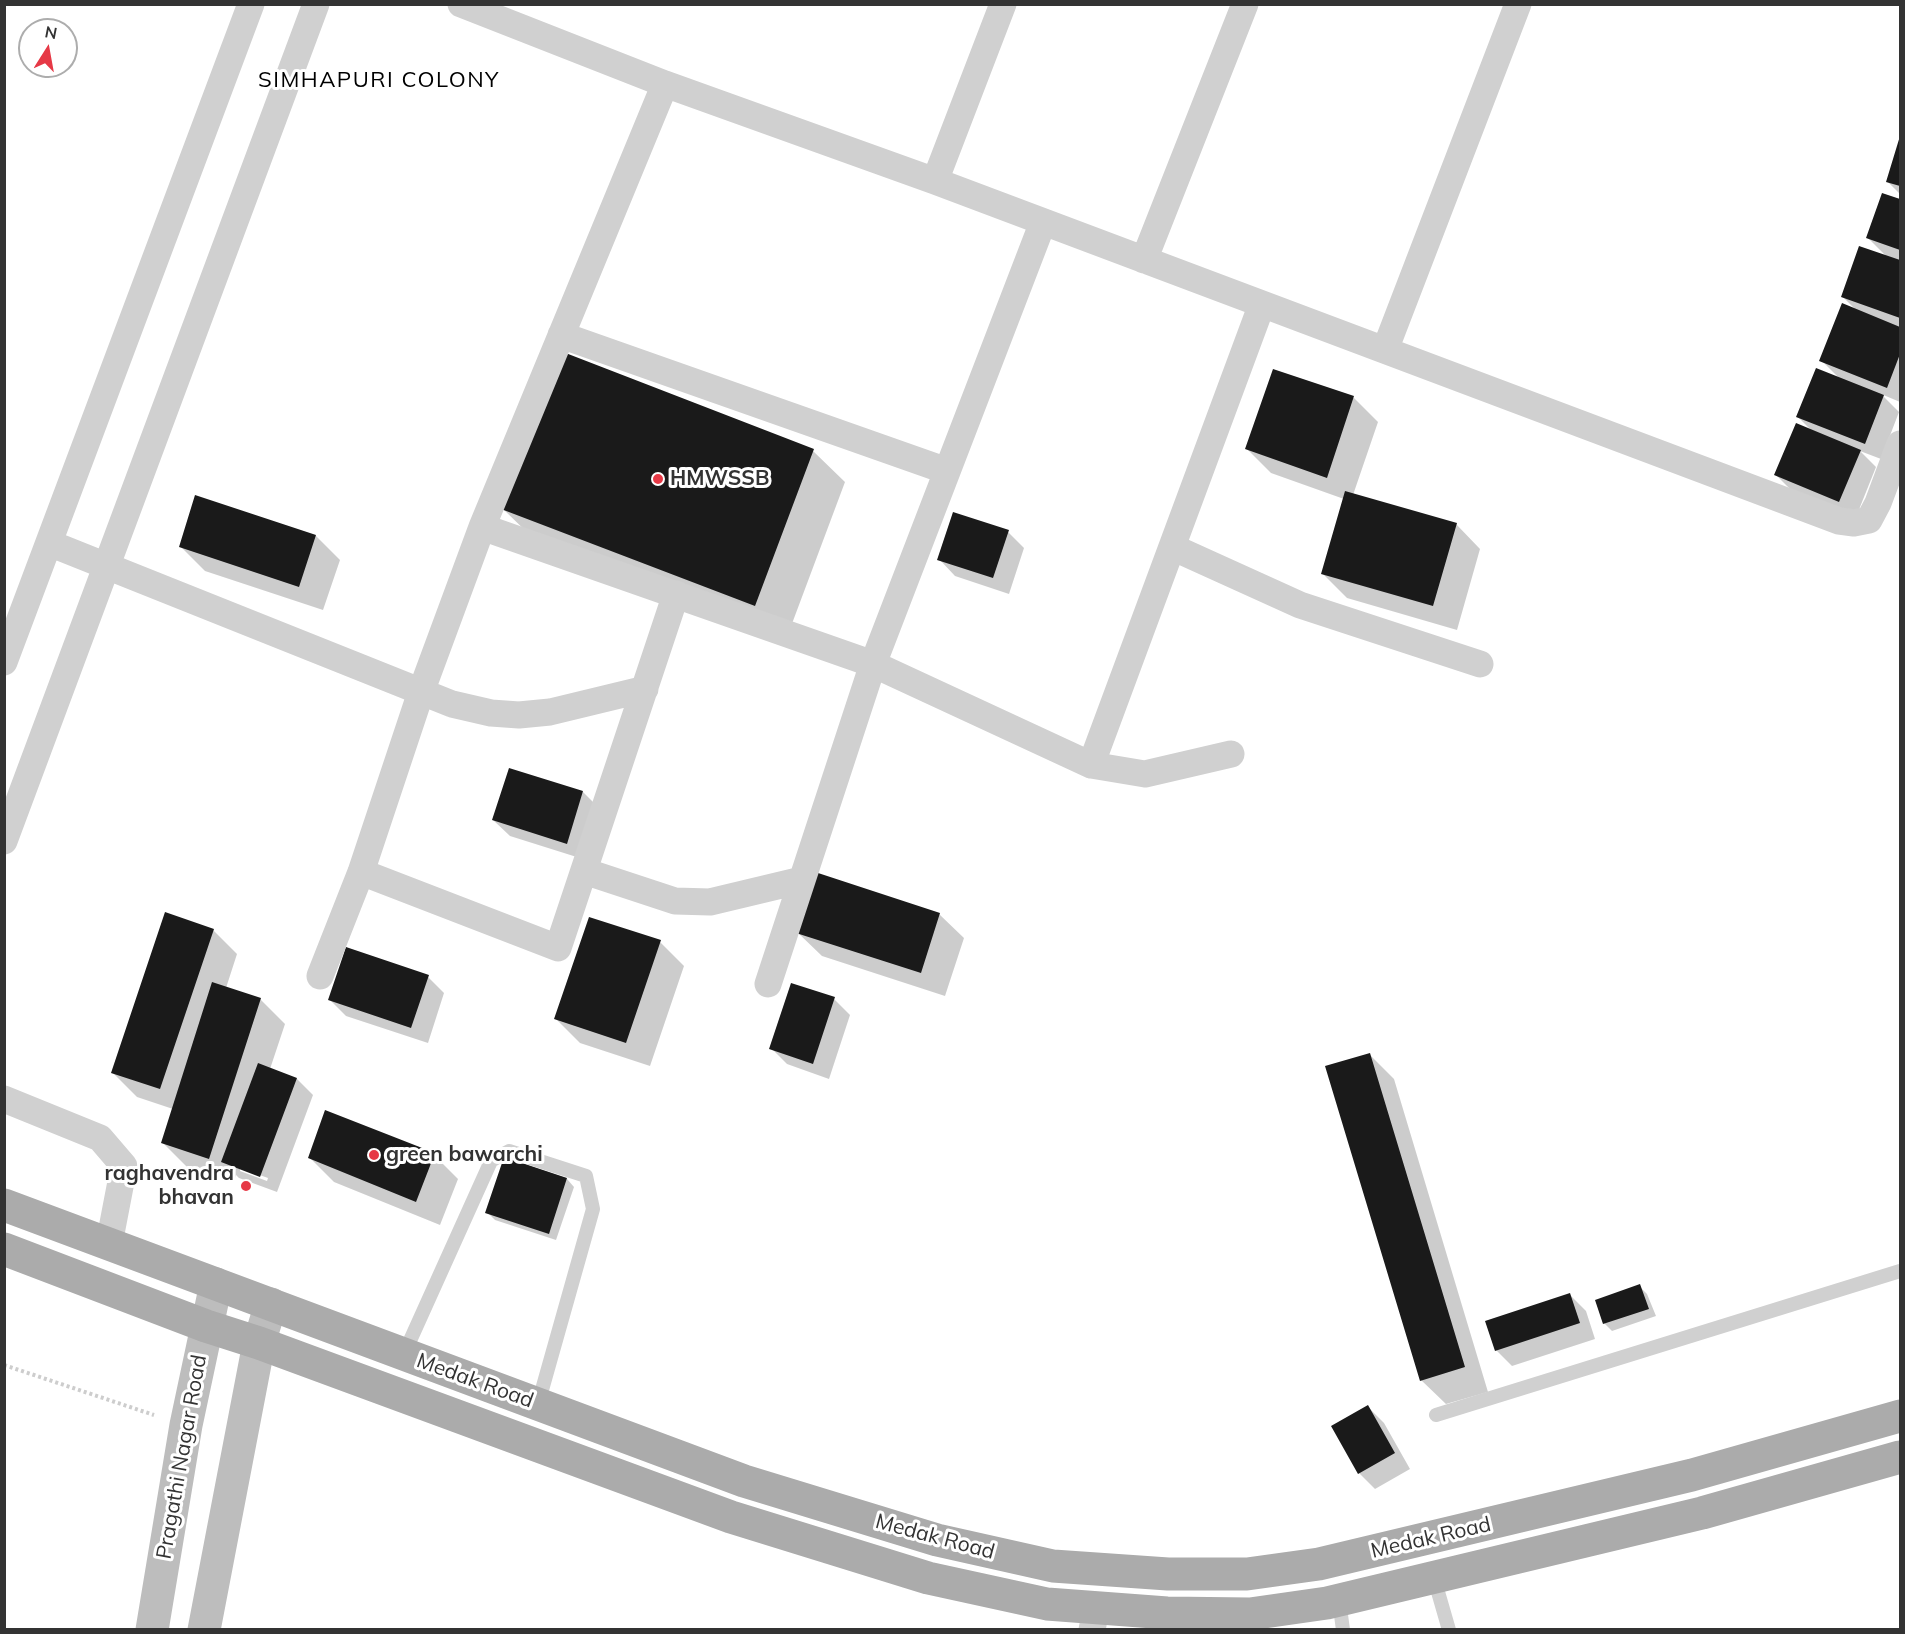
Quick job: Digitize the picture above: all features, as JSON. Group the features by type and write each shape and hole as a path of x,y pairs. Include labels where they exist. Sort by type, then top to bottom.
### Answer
{"main road":[{"name":"Medak Road","path":"4,1205 744,1481 937,1540 1053,1566 1168,1575 1247,1574 1319,1564 1722,1467 1900,1416"},
{"name":"Medak Road","path":"4,1249 206,1326 259,1342 731,1517 928,1578 1047,1604 1094,1619 1167,1613 1341,1615 1434,1578 1734,1504 1900,1457"},
{"name":"Pragathi Nagar Road","path":"152,1629 186,1425 216,1284"},
{"path":"204,1629 259,1342 271,1305"},
{"path":"1722,1467 1734,1504"}],"street":[{"path":"4,662 250,4"},
{"path":"4,841 316,4"},
{"path":"461,4 665,84 935,181 1839,521 1854,523 1869,520 1878,503 1900,444"},
{"path":"935,181 1003,4"},
{"path":"1144,260 1245,4"},
{"path":"1385,350 1518,4"},
{"path":"320,976 361,872 422,692 482,527 665,84"},
{"path":"768,984 873,664 1043,222"},
{"path":"1091,765 1262,304"},
{"path":"561,335 947,471"},
{"path":"482,527 873,664 1091,765 1145,774 1231,754"},
{"path":"49,543 452,704 482,711 519,715 550,712 645,689"},
{"path":"1172,547 1300,605 1480,664"},
{"path":"361,872 558,948 676,594"},
{"path":"584,871 675,901 710,902 802,880"},
{"path":"4,1099 100,1138 124,1166 109,1244"}],"lane":[{"path":"404,1354 491,1161 509,1151 586,1176 593,1209 538,1404"},
{"path":"1436,1415 1900,1271"},
{"path":"1434,1578 1449,1629"}],"path":[{"path":"4,1365 186,1425"}],"building":[{"path":"1900,136 1900,186 1886,182"},
{"path":"1882,193 1900,199 1900,250 1866,238"},
{"path":"1859,246 1900,260 1900,318 1841,297"},
{"path":"1842,303 1900,327 1900,354 1887,388 1819,361"},
{"name":"HMWSSB","path":"563,352 814,449 755,606 501,509"},
{"path":"1816,368 1884,395 1865,444 1796,417"},
{"path":"1273,369 1354,396 1327,478 1245,449"},
{"path":"1796,423 1861,450 1839,502 1774,475"},
{"path":"1345,491 1457,523 1433,606 1321,574"},
{"path":"195,495 316,535 299,587 179,547"},
{"path":"953,512 1009,530 993,578 937,560"},
{"path":"509,768 583,791 567,844 492,820"},
{"path":"815,872 940,913 921,973 796,933"},
{"path":"165,912 214,929 160,1089 111,1073"},
{"path":"589,917 661,940 626,1043 554,1019"},
{"path":"346,947 429,975 411,1028 328,1000"},
{"path":"212,982 261,998 209,1159 161,1143"},
{"path":"791,983 835,997 813,1064 769,1049"},
{"path":"1370,1053 1465,1367 1420,1381 1325,1066"},
{"path":"258,1063 297,1078 260,1177 221,1162"},
{"path":"325,1110 435,1153 416,1202 308,1158"},
{"path":"504,1157 567,1178 549,1234 485,1213"},
{"path":"1640,1284 1649,1309 1603,1324 1595,1300"},
{"path":"1570,1293 1580,1323 1495,1351 1485,1321"},
{"path":"1368,1405 1395,1453 1358,1474 1331,1426"}],"place":[{"name":"HMWSSB","path":"658,479"},
{"name":"green bawarchi","path":"374,1155"},
{"name":"raghavendra bhavan","path":"246,1186"}],"district":[{"name":"SIMHAPURI COLONY","path":"379,80"}]}
